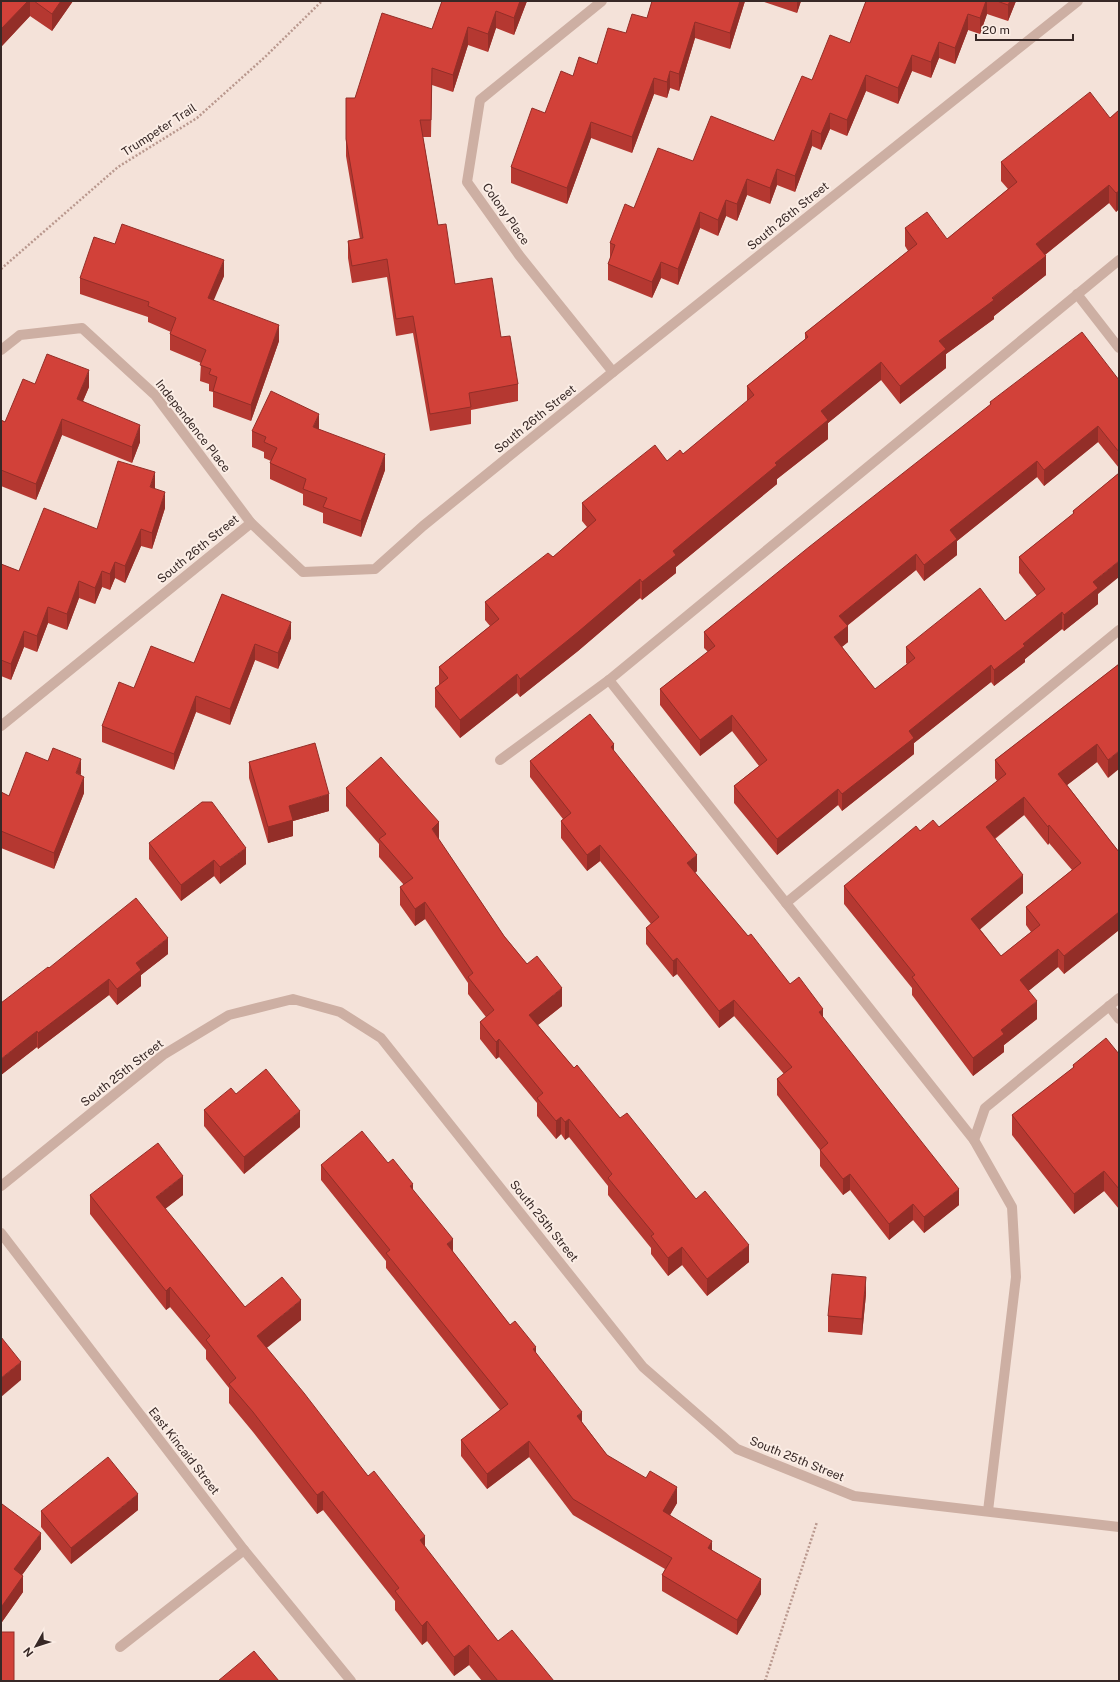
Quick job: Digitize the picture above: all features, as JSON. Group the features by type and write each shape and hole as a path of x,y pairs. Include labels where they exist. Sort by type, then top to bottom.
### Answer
{"street":[{"name":"Colony Place","path":"602,1 480,100 467,182 519,255 614,372"},
{"name":"South 26th Street","path":"1,726 251,523 303,572 375,569 423,526 1078,1"},
{"path":"500,760 610,680 1119,260"},
{"path":"1077,294 1119,348"},
{"name":"Independence Place","path":"1,350 20,335 82,328 155,395 251,523"},
{"path":"786,903 1119,630"},
{"path":"610,680 974,1140 1012,1207 1016,1277 988,1511"},
{"path":"974,1140 985,1108 1119,998"},
{"name":"South 25th Street","path":"1,1186 163,1055 229,1015 293,999 340,1012 381,1038 643,1367 737,1449 854,1496 1119,1527"},
{"path":"1109,1006 1119,1019"},
{"name":"East Kincaid Street","path":"1,1233 244,1550 351,1681"},
{"path":"120,1647 244,1550"}],"path":[{"name":"Trumpeter Trail","path":"1,269 118,167 197,118 265,57 322,1"},
{"path":"765,1681 817,1522"}],"building":[{"path":"1,1 28,1 1,29"},
{"path":"34,1 61,1 52,14"},
{"path":"442,1 520,1 514,18 496,11 488,34 468,27 453,75 432,68 431,120 420,120 438,225 446,224 455,284 492,278 501,337 510,336 518,384 469,393 471,407 430,414 413,316 396,319 387,259 352,266 348,241 363,238 346,139 346,98 355,98 382,13 432,29"},
{"path":"652,1 740,1 730,33 695,22 679,74 670,71 667,82 654,78 632,137 591,122 567,188 511,167 532,108 545,113 561,71 573,76 579,57 597,64 608,28 626,33 632,14 647,18"},
{"path":"866,1 986,1 980,18 968,14 955,48 939,42 931,62 912,55 898,88 866,75 847,120 830,113 821,134 812,130 795,176 777,169 770,188 747,179 737,204 726,200 718,220 700,212 678,269 661,262 652,282 608,264 615,245 610,243 625,204 634,208 658,148 693,161 711,116 774,141 802,76 812,80 830,35 850,43"},
{"path":"997,1 1010,1 1008,5"},
{"path":"1090,92 1110,118 1119,110 1119,191 1116,193 1109,185 1036,244 1046,256 992,298 994,300 939,341 946,349 900,386 881,362 821,411 828,420 775,463 777,465 673,551 676,555 642,582 640,579 520,679 517,674 460,720 435,688 448,678 439,667 499,619 485,602 548,553 553,557 596,520 582,503 655,445 667,461 680,450 683,454 754,395 747,386 808,337 805,333 917,244 905,228 927,212 947,239 1017,182 1001,162"},
{"path":"122,224 224,260 208,298 279,325 251,405 213,391 217,377 209,374 211,369 200,365 206,350 170,334 176,318 148,306 149,302 80,278 94,237 115,244"},
{"path":"1082,332 1119,380 1119,452 1098,426 1044,470 1037,461 950,530 957,539 924,565 916,554 839,616 848,626 834,637 875,689 915,658 906,647 980,588 1005,621 1045,589 1019,557 1074,513 1073,511 1119,473 1119,561 1093,582 1098,588 1064,615 1062,612 1023,644 1025,646 994,670 991,665 909,731 914,738 842,794 838,789 777,839 734,786 767,760 732,715 700,740 660,689 715,646 704,632 809,547 991,404 990,402"},
{"path":"47,354 89,370 77,399 140,425 132,447 62,419 36,484 1,470 1,420 5,422 23,379 35,384"},
{"path":"271,391 319,414 313,427 385,454 361,521 323,507 327,498 303,489 306,479 270,463 277,448 264,442 266,437 252,431"},
{"path":"118,461 155,472 150,487 165,492 152,533 141,529 125,566 115,562 110,574 102,571 95,588 79,581 67,614 48,607 37,636 24,631 11,664 1,660 1,564 19,571 44,508 97,529"},
{"path":"222,594 291,622 278,653 255,644 230,709 196,696 174,754 102,726 119,682 134,688 151,646 194,663"},
{"path":"1119,664 1119,751 1108,760 1097,744 1058,774 1119,852 1119,912 1064,956 1058,949 1020,980 1037,1001 1001,1030 1004,1034 973,1058 912,977 915,975 844,886 916,826 920,831 933,820 939,827 1006,774 995,760","holes":["1024,797 1048,827 1049,825 1081,863 1026,907 1040,925 1001,956 971,919 1023,875 986,827"]},
{"path":"590,714 614,744 611,747 697,855 687,863 748,936 751,934 790,984 799,977 823,1009 819,1012 959,1189 924,1217 913,1204 889,1224 850,1174 843,1179 820,1150 828,1143 777,1079 792,1067 734,1000 719,1011 677,958 673,961 646,928 659,917 600,845 587,855 561,821 571,813 530,761"},
{"path":"315,743 329,794 289,806 293,820 268,827 249,762"},
{"path":"53,748 81,759 76,773 84,777 54,853 1,831 1,792 9,796 26,752 48,761"},
{"path":"381,757 439,822 432,829 504,936 527,964 537,956 562,988 529,1015 574,1068 577,1065 620,1118 627,1113 696,1199 705,1191 749,1245 707,1279 682,1247 668,1258 651,1236 654,1234 608,1178 612,1174 569,1119 565,1122 561,1117 556,1121 537,1098 543,1093 499,1039 496,1042 480,1022 494,1010 468,977 473,973 425,902 415,909 400,887 413,878 379,839 386,834 346,788"},
{"path":"202,802 212,802 246,848 220,867 214,860 181,885 149,843"},
{"path":"136,898 168,938 136,963 141,970 117,989 109,979 1,1059 1,1003 48,967 49,968"},
{"path":"1106,1038 1119,1054 1119,1189 1104,1171 1074,1194 1012,1115 1074,1067 1073,1065"},
{"path":"266,1069 300,1111 244,1157 204,1110 231,1088 236,1094"},
{"path":"362,1131 388,1163 393,1159 413,1184 410,1186 453,1239 447,1244 510,1325 515,1321 536,1347 533,1349 582,1412 577,1416 607,1455 646,1478 650,1471 677,1487 663,1511 712,1541 708,1548 761,1579 737,1620 662,1575 672,1558 573,1499 529,1441 487,1474 461,1440 508,1404 386,1253 390,1250 321,1165"},
{"path":"158,1143 183,1176 156,1197 245,1307 282,1277 301,1300 257,1336 304,1393 368,1476 374,1471 425,1536 420,1540 498,1641 512,1630 554,1681 498,1681 469,1645 454,1657 427,1621 422,1626 395,1591 399,1588 323,1491 317,1495 253,1412 229,1384 236,1378 206,1340 210,1336 170,1287 166,1291 90,1195"},
{"path":"832,1274 866,1277 862,1319 828,1316"},
{"path":"1,1337 21,1362 1,1378"},
{"path":"108,1457 138,1494 71,1548 41,1511"},
{"path":"2,1504 41,1533 14,1569 23,1576 2,1606 1,1505"},
{"path":"1,1632 14,1632 14,1681 1,1681"},
{"path":"254,1651 279,1681 218,1681"}]}
